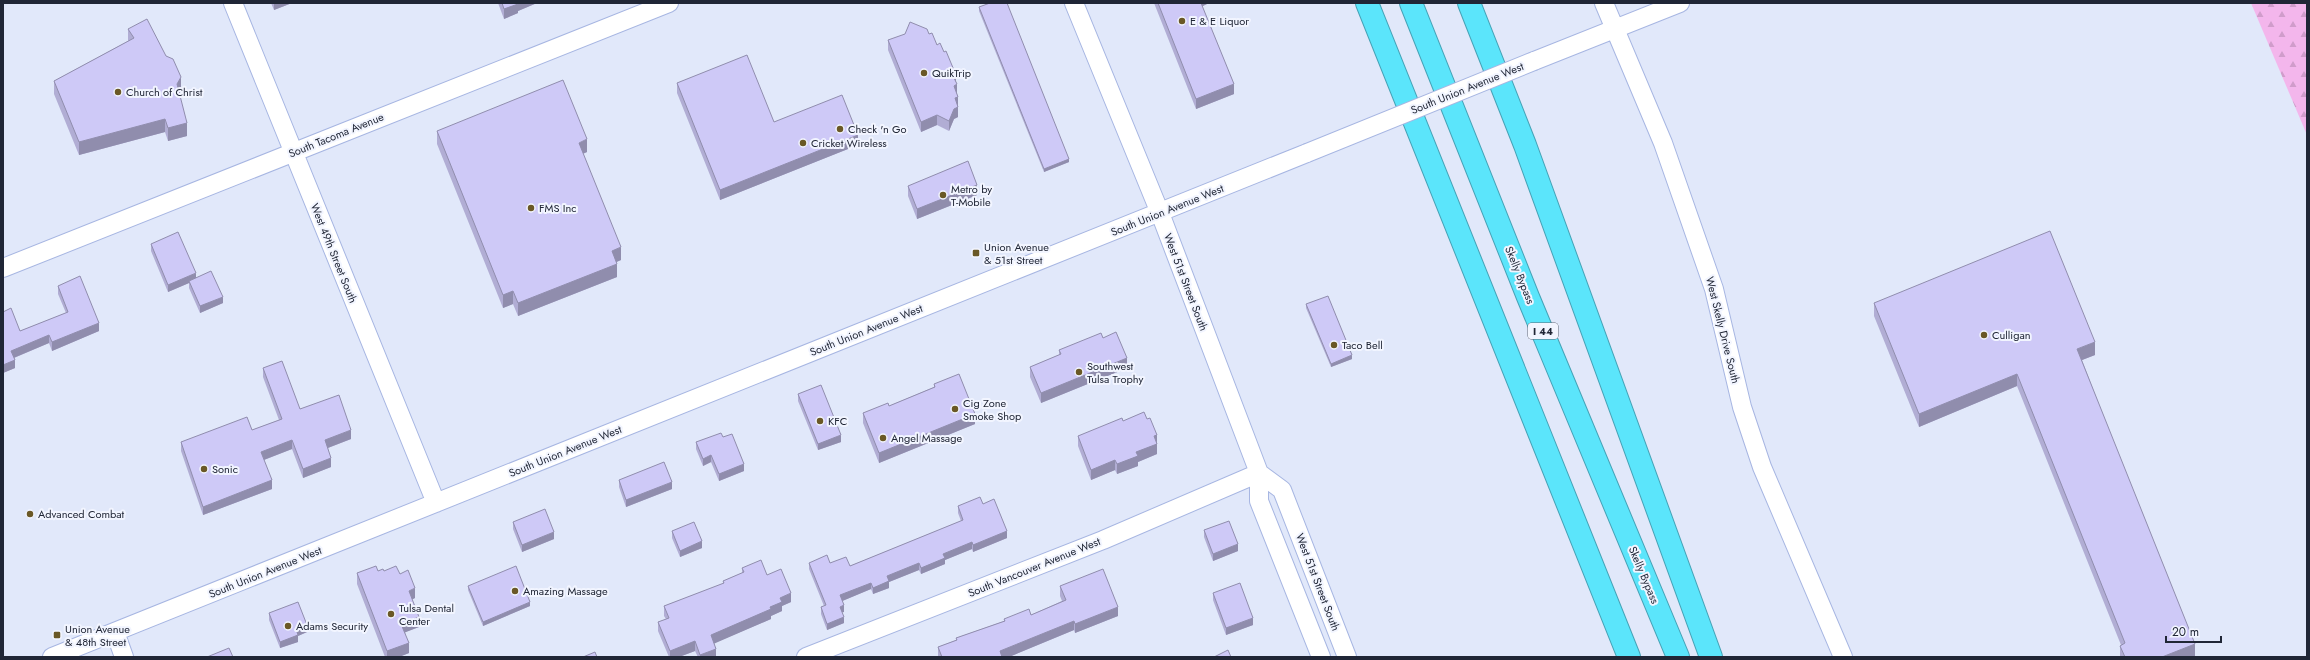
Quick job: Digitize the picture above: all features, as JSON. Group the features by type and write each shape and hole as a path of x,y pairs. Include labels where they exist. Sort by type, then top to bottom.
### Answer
{"highway":[{"path":"1367,3 1629,657"},
{"name":"Skelly Bypass","path":"1411,3 1528,297 1678,657"},
{"path":"1469,3 1525,145 1711,657"}],"street":[{"name":"West 49th Street South","path":"233,3 436,503"},
{"name":"South Tacoma Avenue","path":"3,268 669,3"},
{"name":"West 51st Street South","path":"1074,3 1160,213 1259,473 1259,501 1322,657"},
{"name":"West Skelly Drive South","path":"1604,3 1614,30 1663,143 1714,289 1742,407 1762,467 1843,657"},
{"name":"South Union Avenue West","path":"52,657 1680,3"},
{"name":"West 51st Street South","path":"1259,473 1282,490 1348,657"},
{"name":"South Vancouver Avenue West","path":"806,657 1096,543 1259,473"},
{"path":"115,632 124,657"}],"green space":[{"path":"2251,3 2307,3 2307,135"}],"building":[{"path":"502,3 518,3 518,4 504,9"},
{"name":"QuikTrip","path":"990,3 1007,3 1069,159 1044,169 979,7"},
{"path":"1158,3 1201,3 1234,84 1196,99"},
{"name":"Church of Christ","path":"147,19 166,56 173,59 181,77 177,84 187,123 168,128 165,119 79,142 54,81 134,38 128,29"},
{"name":"QuikTrip","path":"910,22 927,29 929,34 932,33 937,45 940,43 944,52 946,51 956,75 953,76 957,84 954,86 958,97 955,98 958,107 954,109 949,121 937,115 921,122 888,40 905,34"},
{"path":"747,55 774,122 842,95 858,135 720,190 677,83"},
{"name":"FMS Inc","path":"563,80 587,139 579,143 621,247 612,251 617,264 518,303 513,291 503,295 437,131"},
{"path":"968,161 977,185 917,209 908,186"},
{"path":"2050,231 2095,342 2077,349 2195,644 2162,657 2125,657 2120,646 2125,643 2017,374 1919,414 1874,303"},
{"path":"178,232 196,273 168,285 151,244"},
{"path":"211,271 223,297 200,306 189,281"},
{"path":"80,276 99,323 52,342 49,335 11,351 15,360 3,365 3,312 11,308 20,331 68,312 58,286"},
{"name":"Taco Bell","path":"1328,296 1352,355 1331,364 1306,304"},
{"name":"Southwest Tulsa Trophy","path":"1116,332 1127,358 1041,393 1030,367 1061,354 1059,350 1101,333 1103,338"},
{"path":"282,361 300,409 339,395 351,430 325,440 331,458 303,469 292,440 261,452 272,480 203,507 181,442 247,417 252,430 282,419 263,368"},
{"path":"959,374 975,414 879,453 863,413 888,403 889,406 935,387 934,384"},
{"name":"KFC","path":"821,385 841,435 818,444 798,394"},
{"path":"1144,412 1147,419 1150,418 1157,435 1154,436 1157,444 1136,452 1138,456 1117,464 1115,460 1091,470 1078,436 1122,418 1123,421"},
{"path":"721,433 723,437 732,434 744,464 719,474 711,455 703,459 696,442"},
{"path":"664,462 672,482 626,500 619,480"},
{"path":"980,497 983,504 994,499 1007,531 973,545 972,542 943,554 945,558 921,568 919,563 887,576 889,581 873,588 871,583 840,595 844,605 840,607 844,617 827,624 821,607 826,605 809,563 827,555 830,563 846,557 850,566 963,520 958,506"},
{"path":"545,509 554,532 522,545 513,522"},
{"path":"1229,521 1238,544 1213,554 1204,530"},
{"path":"694,522 702,541 680,551 672,531"},
{"path":"761,560 767,575 781,569 791,593 780,598 782,602 770,607 771,609 711,635 716,649 700,655 695,641 670,651 658,622 669,618 664,606 724,583 723,581 744,572 742,568"},
{"name":"Tulsa Dental Center","path":"376,566 378,571 383,569 384,571 396,566 400,574 408,570 415,588 409,591 419,617 401,624 409,643 387,651 357,573"},
{"path":"516,566 530,602 483,622 468,586"},
{"path":"1103,569 1118,607 1075,624 1074,621 1000,651 1002,657 942,657 938,647 957,640 956,638 1005,621 1004,619 1029,609 1031,615 1066,600 1060,586"},
{"path":"1240,583 1253,618 1226,628 1213,593"},
{"name":"Adams Security","path":"298,602 307,625 296,629 298,635 280,642 269,613"},
{"path":"229,648 233,657 207,657"},
{"path":"1228,650 1231,657 1214,657"},
{"path":"595,652 597,657 583,657"}],"place":[{"name":"E & E Liquor","path":"1182,21"},
{"name":"QuikTrip","path":"924,73"},
{"name":"Church of Christ","path":"118,92"},
{"name":"Check 'n Go","path":"840,129"},
{"name":"Cricket Wireless","path":"803,143"},
{"name":"Metro by T-Mobile","path":"943,195"},
{"name":"FMS Inc","path":"531,208"},
{"name":"Union Avenue & 51st Street","path":"976,253"},
{"name":"Culligan","path":"1984,335"},
{"name":"Taco Bell","path":"1334,345"},
{"name":"Southwest Tulsa Trophy","path":"1079,372"},
{"name":"Cig Zone Smoke Shop","path":"955,409"},
{"name":"KFC","path":"820,421"},
{"name":"Angel Massage","path":"883,438"},
{"name":"Sonic","path":"204,469"},
{"name":"Advanced Combat","path":"30,514"},
{"name":"Amazing Massage","path":"515,591"},
{"name":"Tulsa Dental Center","path":"391,614"},
{"name":"Adams Security","path":"288,626"},
{"name":"Union Avenue & 48th Street","path":"57,635"}]}
